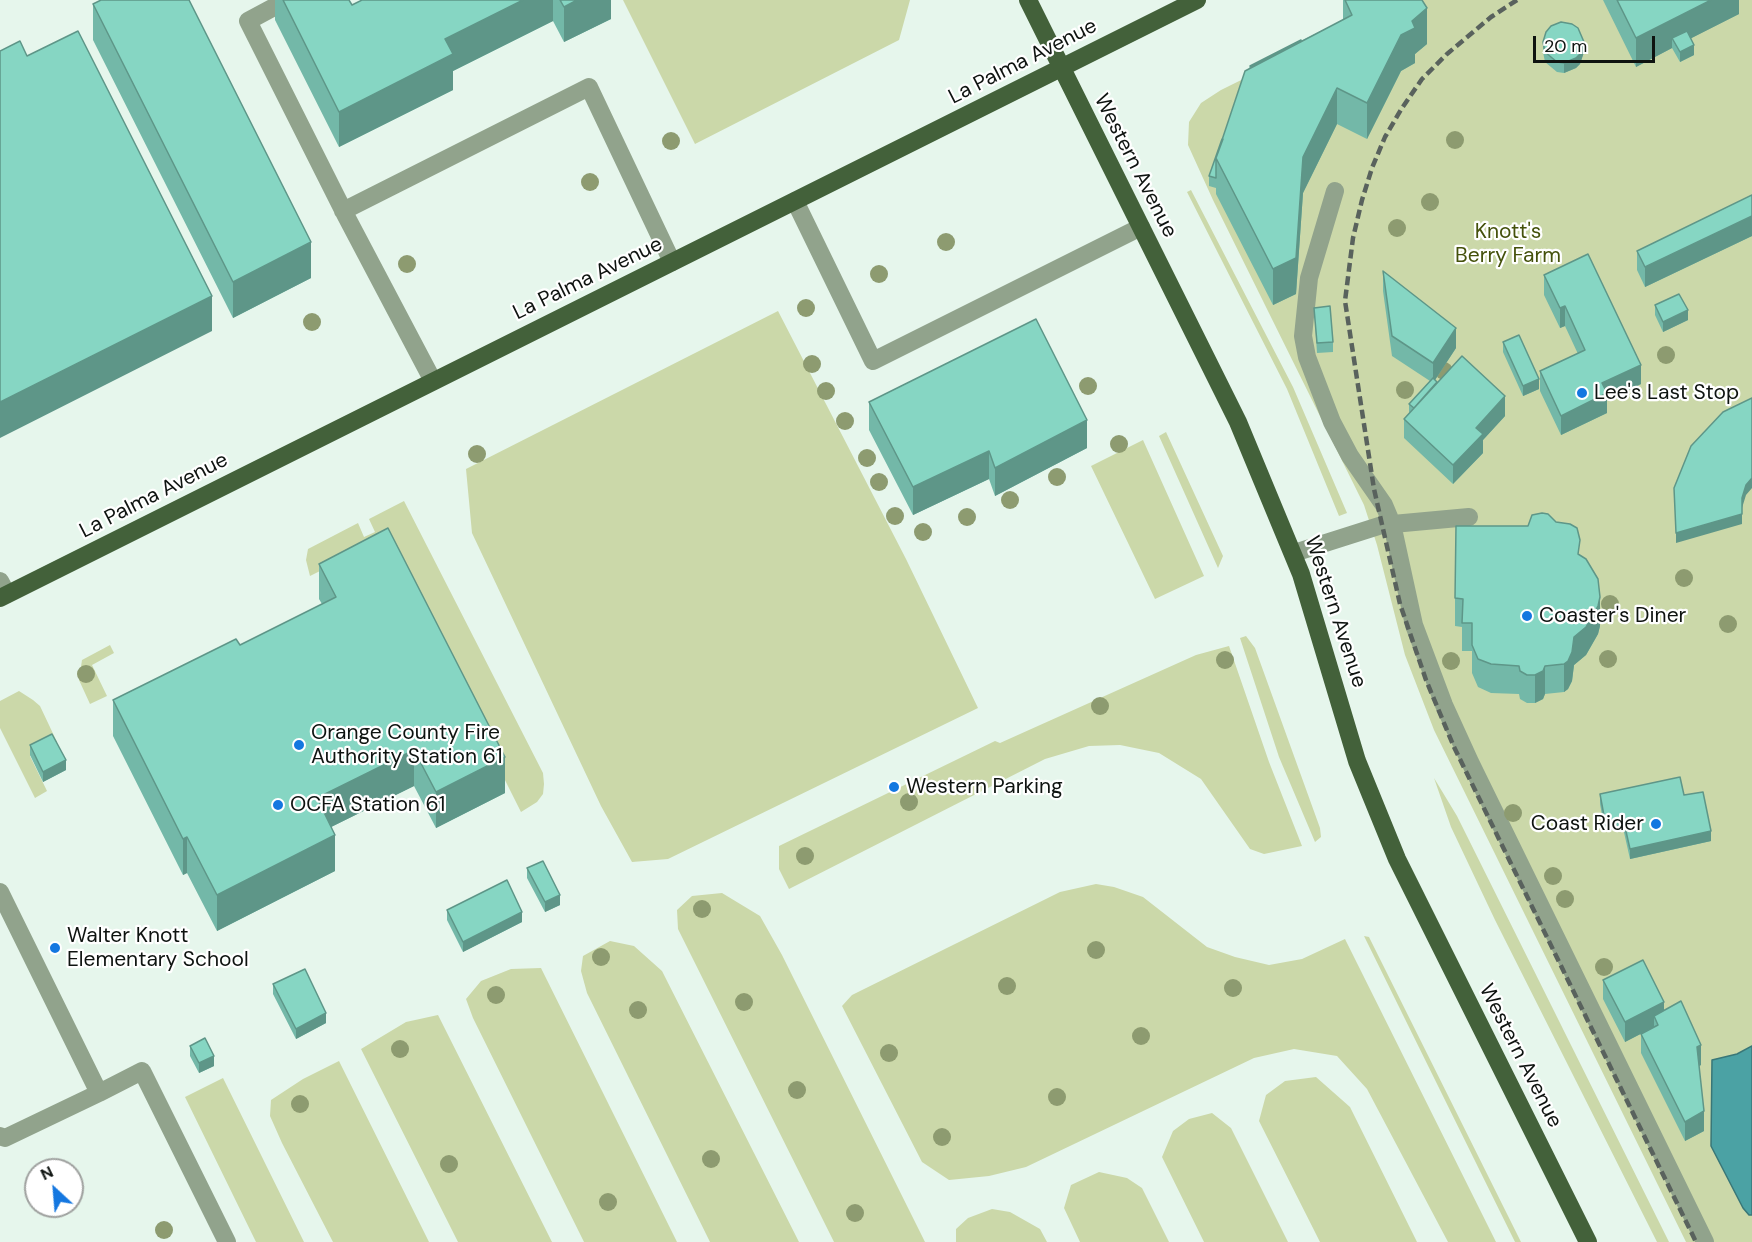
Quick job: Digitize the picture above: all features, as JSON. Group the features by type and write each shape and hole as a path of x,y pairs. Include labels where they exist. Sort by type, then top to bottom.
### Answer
{"main road":[{"name":"Western Avenue","path":"1028,0 1238,422 1294,553 1357,761 1397,860 1588,1242"},
{"name":"La Palma Avenue","path":"2,591 433,381 1197,0"}],"lane":[{"path":"287,0 248,21 343,211 433,381"},
{"path":"343,211 589,87 672,262"},
{"path":"1335,191 1310,278 1303,336 1307,357 1332,422 1350,456 1384,505 1392,524 1414,625 1444,705 1705,1242"},
{"path":"795,201 873,361 1141,227"},
{"path":"1294,553 1360,531 1392,524 1469,517"},
{"path":"0,892 99,1093"},
{"path":"0,1137 4,1138 142,1071 227,1242"}],"green space":[{"path":"623,0 910,0 899,40 695,144"},
{"name":"Knott's Berry Farm","path":"1403,0 1752,0 1752,1242 1686,1242 1434,730 1405,655 1377,545 1364,505 1188,145 1189,122 1201,103 1221,90"},
{"path":"1191,190 1293,387 1347,513 1339,516 1287,389 1187,192"},
{"path":"778,311 906,559 978,708 668,859 632,862 601,806 472,533 466,469"},
{"path":"1166,432 1223,556 1218,568 1159,436"},
{"path":"1143,440 1204,576 1155,599 1091,466"},
{"path":"404,501 543,773 543,794 537,802 521,812 384,539 310,576 306,560 308,549 358,523 364,537 375,532 369,519"},
{"path":"1246,636 1255,648 1320,828 1321,837 1315,842 1279,757 1240,638"},
{"path":"110,645 114,653 92,665 107,696 90,704 79,680 82,660"},
{"path":"1229,646 1269,762 1302,846 1264,854 1250,849 1201,779 1159,753 1120,745 1089,746 1045,759 789,889 779,869 779,846 995,741 1000,743 1196,655"},
{"path":"19,691 40,706 57,742 30,756 47,791 35,798 0,728 0,701"},
{"path":"1434,778 1457,816 1669,1242 1657,1242 1495,920 1451,827"},
{"path":"1096,884 1114,887 1143,897 1207,947 1269,965 1302,959 1345,939 1496,1242 1448,1242 1367,1089 1337,1056 1294,1049 1254,1058 1026,1167 989,1176 949,1180 922,1162 842,1006 852,995 1060,892"},
{"path":"722,893 760,916 782,955 925,1242 834,1242 678,929 677,910 692,896"},
{"path":"1364,936 1369,937 1521,1242 1515,1242"},
{"path":"610,941 634,946 662,971 799,1242 710,1242 587,993 581,971 583,956"},
{"path":"541,968 677,1242 584,1242 473,1018 466,999 481,981 511,969"},
{"path":"438,1015 552,1242 458,1242 361,1049 406,1022"},
{"path":"339,1061 429,1242 333,1242 282,1143 270,1116 271,1100 303,1079"},
{"path":"1316,1077 1350,1107 1417,1242 1320,1242 1259,1121 1266,1095 1285,1081"},
{"path":"223,1078 304,1242 256,1242 185,1097"},
{"path":"1212,1113 1231,1128 1288,1242 1204,1242 1162,1157 1173,1131 1189,1119"},
{"path":"1099,1172 1127,1178 1142,1188 1169,1242 1080,1242 1064,1208 1071,1185"},
{"path":"992,1209 1010,1212 1040,1229 1047,1242 956,1242 956,1229 968,1218"}],"water":[{"path":"1752,1046 1752,1215 1749,1215 1743,1208 1711,1146 1712,1060 1737,1054"}],"building":[{"path":"101,0 189,0 311,242 233,282 93,4"},
{"path":"283,0 349,0 352,5 362,0 523,0 445,39 453,54 339,112"},
{"path":"560,0 577,0 564,7"},
{"path":"1345,0 1422,0 1427,8 1412,21 1415,28 1401,35 1367,103 1337,88 1303,157 1296,258 1273,269 1216,158 1245,71 1352,15"},
{"path":"1617,0 1711,0 1636,38"},
{"path":"1561,22 1578,28 1584,42 1580,54 1564,63 1557,62 1545,52 1543,42 1551,26"},
{"path":"78,31 212,296 0,402 0,51 20,41 27,56"},
{"path":"1687,31 1694,45 1680,52 1672,38"},
{"path":"1301,40 1251,67 1250,66"},
{"path":"1222,139 1216,158 1216,178 1209,176"},
{"path":"1752,195 1752,216 1645,267 1637,251"},
{"path":"1588,254 1641,365 1602,383 1607,393 1561,416 1540,371 1585,350 1565,306 1560,308 1544,275"},
{"path":"1383,271 1456,328 1433,363 1392,336"},
{"path":"1679,294 1688,310 1663,322 1655,305"},
{"path":"1330,306 1333,342 1317,343 1314,308"},
{"path":"1036,319 1087,420 995,468 989,451 913,487 869,402"},
{"path":"1519,335 1539,379 1523,386 1503,342"},
{"path":"1462,356 1505,396 1476,428 1483,434 1453,465 1404,419"},
{"path":"1433,378 1437,382 1414,408 1409,404"},
{"path":"1752,398 1752,478 1746,485 1742,498 1742,514 1676,533 1674,488 1691,446 1723,412"},
{"name":"Coaster's Diner","path":"1548,514 1556,522 1570,524 1577,528 1580,540 1578,554 1586,559 1598,579 1600,597 1598,606 1586,627 1574,637 1568,661 1564,664 1545,666 1543,671 1535,675 1527,675 1520,671 1519,666 1491,664 1478,659 1472,645 1472,623 1462,623 1463,599 1455,598 1456,526 1528,526 1532,515"},
{"name":"Orange County Fire Authority Station 61","path":"388,528 505,757 436,792 414,750 317,798 335,835 217,895 187,837 183,839 113,700 236,639 240,645 336,597 319,564"},
{"path":"52,734 66,760 43,772 30,745"},
{"name":"Coast Rider","path":"1680,777 1684,795 1703,792 1711,831 1630,849 1623,818 1605,821 1600,794"},
{"path":"543,861 560,895 545,902 527,868"},
{"path":"507,880 522,912 463,942 447,910"},
{"path":"1643,960 1664,1002 1625,1022 1603,980"},
{"path":"305,969 326,1013 296,1029 273,984"},
{"path":"1681,1001 1701,1045 1697,1047 1704,1111 1685,1122 1641,1034 1658,1025 1654,1016"},
{"path":"205,1038 214,1056 199,1063 190,1046"}],"railway":[{"path":"1517,0 1491,17 1447,54 1422,79 1385,137 1362,200 1353,238 1345,301 1374,489 1400,604 1426,680 1454,747 1696,1242"}],"place":[{"name":"Lee's Last Stop","path":"1582,393"},
{"name":"Coaster's Diner","path":"1527,616"},
{"name":"Orange County Fire Authority Station 61","path":"299,745"},
{"name":"Western Parking","path":"894,787"},
{"name":"OCFA Station 61","path":"278,805"},
{"name":"Coast Rider","path":"1656,824"},
{"name":"Walter Knott Elementary School","path":"55,948"}]}
